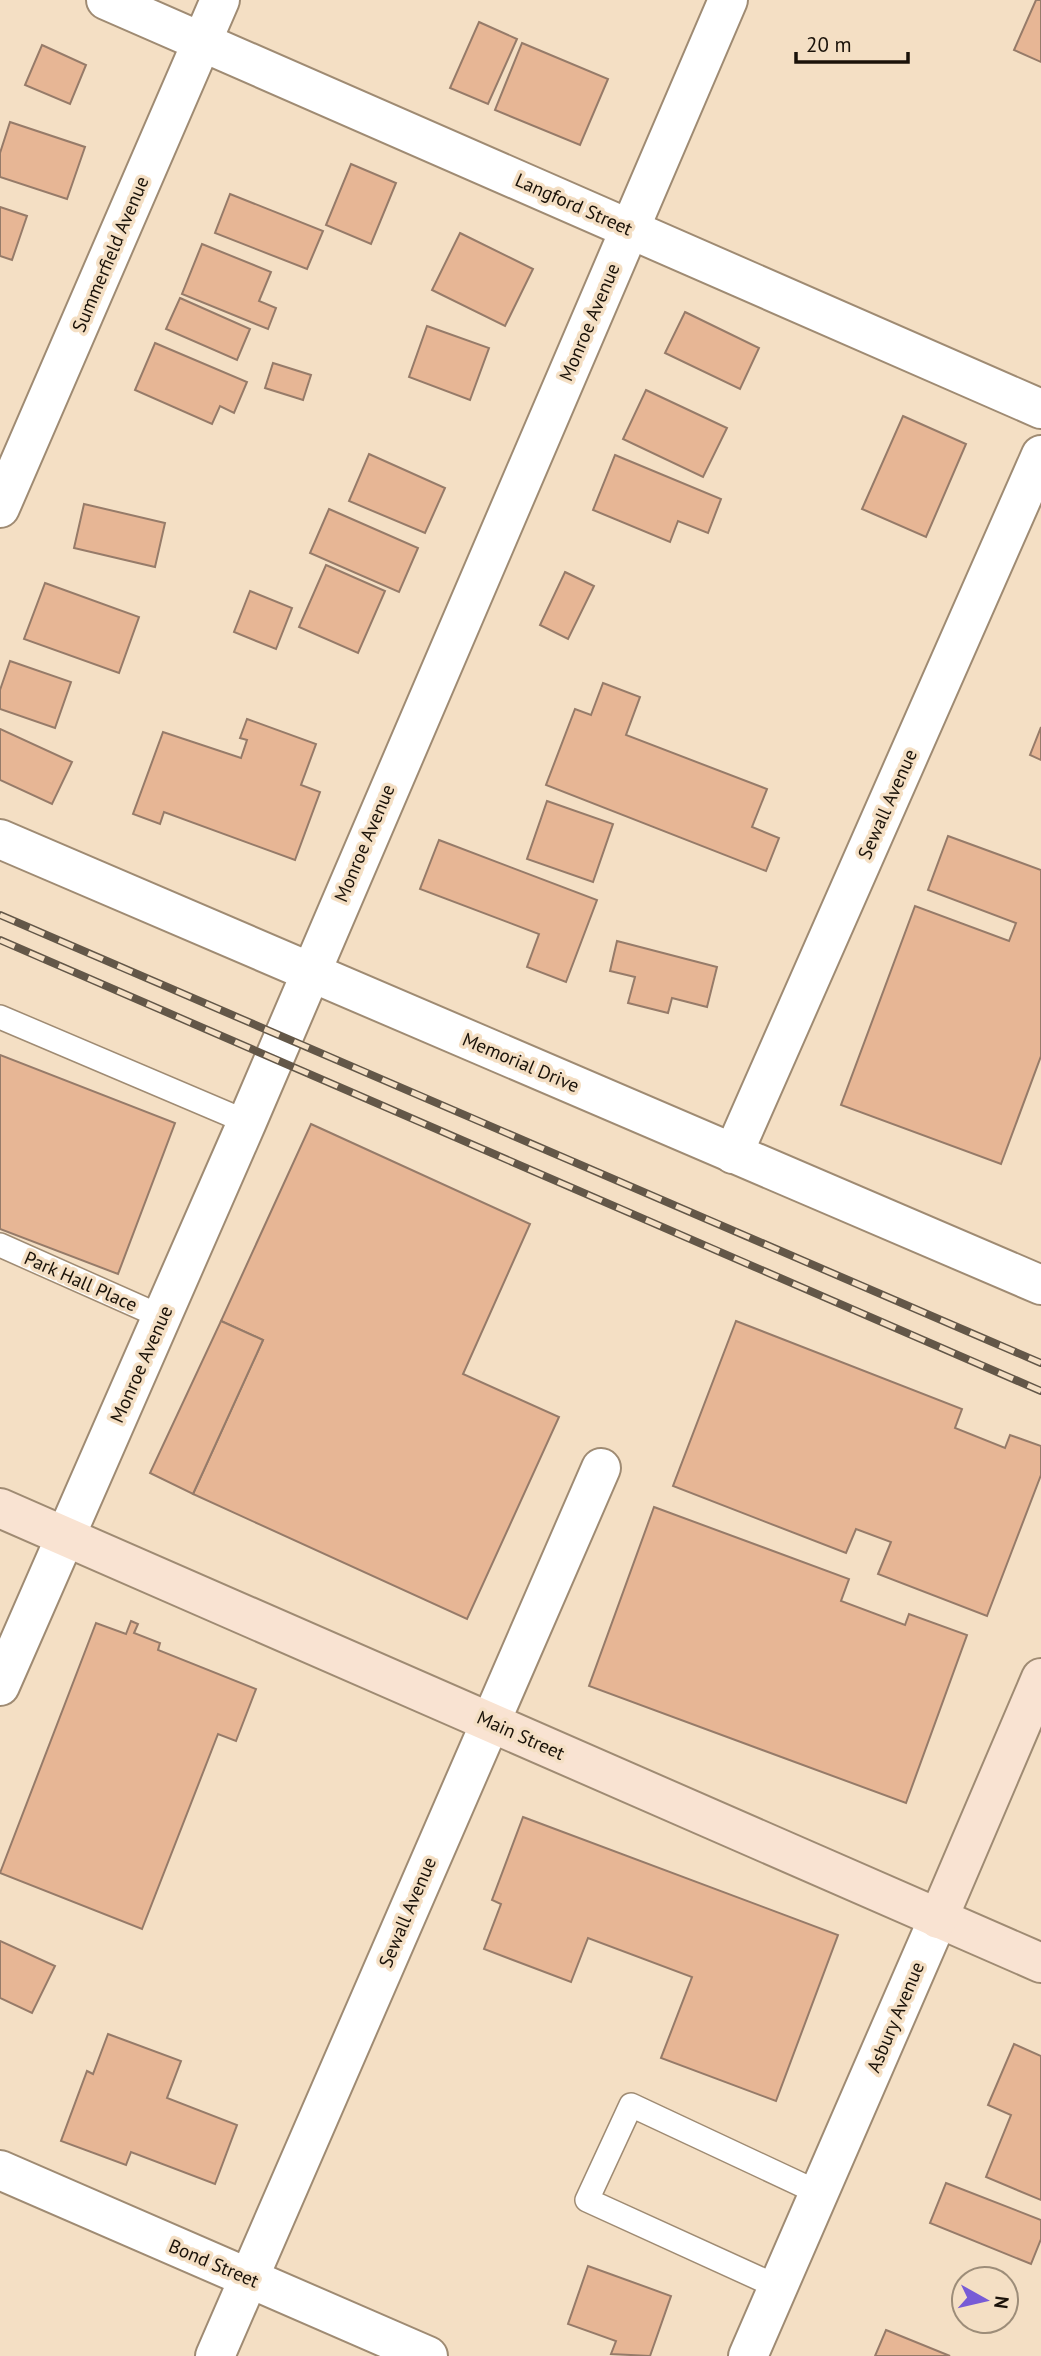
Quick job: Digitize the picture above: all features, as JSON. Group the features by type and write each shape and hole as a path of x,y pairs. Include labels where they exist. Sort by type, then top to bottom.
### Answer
{"main road":[{"name":"Main Street","path":"0,1508 1041,1963"},
{"name":"Asbury Avenue","path":"938,1919 1041,1678"}],"street":[{"name":"Langford Street","path":"106,0 1041,409"},
{"name":"Summerfield Avenue","path":"0,508 220,0"},
{"name":"Monroe Avenue","path":"0,1686 247,1122 309,971 728,0"},
{"name":"Sewall Avenue","path":"733,1154 1041,455"},
{"name":"Memorial Drive","path":"0,839 1041,1285"},
{"name":"Sewall Avenue","path":"215,2356 601,1468"},
{"name":"Asbury Avenue","path":"748,2356 938,1919"},
{"name":"Bond Street","path":"0,2170 428,2356"}],"lane":[{"path":"0,1017 247,1122"},
{"name":"Park Hall Place","path":"0,1245 162,1317"},
{"path":"778,2287 587,2200 631,2105 819,2193"}],"building":[{"path":"1036,0 1041,0 1041,62 1014,50"},
{"path":"479,22 517,39 488,104 450,88"},
{"path":"522,43 608,79 580,145 495,110"},
{"path":"42,45 86,65 70,104 25,85"},
{"path":"10,122 85,147 67,199 0,177 0,153"},
{"path":"351,164 396,183 371,244 326,225"},
{"path":"230,194 323,231 307,269 215,233"},
{"path":"0,207 27,216 12,260 0,256"},
{"path":"460,233 533,269 505,326 432,290"},
{"path":"202,244 271,272 259,301 276,308 268,329 182,294"},
{"path":"180,298 250,329 237,360 166,329"},
{"path":"685,312 759,348 740,389 665,353"},
{"path":"427,326 489,348 470,400 409,377"},
{"path":"155,343 247,382 234,413 220,406 212,424 135,390"},
{"path":"273,363 311,375 303,400 265,388"},
{"path":"646,390 727,428 703,477 623,439"},
{"path":"903,416 966,444 926,537 862,509"},
{"path":"369,454 445,488 425,533 349,501"},
{"path":"615,455 721,499 708,533 678,521 670,542 593,510"},
{"path":"84,504 165,523 155,567 74,548"},
{"path":"329,509 418,548 399,592 310,553"},
{"path":"326,565 385,591 358,653 299,627"},
{"path":"565,572 594,586 568,639 540,625"},
{"path":"45,583 139,617 119,673 24,639"},
{"path":"250,591 292,608 276,649 234,632"},
{"path":"10,661 71,682 55,728 0,709 0,690"},
{"path":"603,683 640,697 626,735 767,789 752,827 779,838 766,871 546,785 575,709 591,715"},
{"path":"247,719 316,744 301,785 320,792 295,860 164,812 160,824 133,814 163,732 241,758 247,740 240,738"},
{"path":"1041,727 1041,760 1030,755"},
{"path":"0,729 72,762 52,804 0,780"},
{"path":"547,801 613,824 593,882 527,859"},
{"path":"948,836 1041,870 1041,1056 1001,1164 841,1105 915,906 1009,941 1016,923 928,890"},
{"path":"439,840 597,900 566,982 527,967 539,934 420,889"},
{"path":"617,941 717,967 707,1007 672,998 668,1013 628,1003 635,977 610,971"},
{"path":"0,1055 175,1123 118,1274 0,1229"},
{"path":"311,1124 530,1224 463,1374 559,1417 467,1619 193,1494 263,1340 221,1321"},
{"path":"221,1321 263,1340 193,1494 150,1473"},
{"path":"736,1321 962,1409 955,1428 1005,1448 1010,1435 1041,1446 1041,1475 987,1616 878,1574 891,1542 856,1529 846,1553 673,1486"},
{"path":"654,1507 849,1579 841,1601 905,1625 909,1614 967,1635 906,1803 589,1686"},
{"path":"131,1621 138,1624 134,1633 160,1643 158,1650 256,1689 236,1741 218,1734 142,1929 0,1873 96,1623 126,1634"},
{"path":"523,1817 838,1935 776,2101 661,2058 692,1977 588,1938 571,1982 484,1949 501,1904 492,1900"},
{"path":"0,1941 55,1966 32,2013 0,1998"},
{"path":"108,2034 181,2061 167,2098 237,2125 215,2184 131,2152 126,2165 61,2141 87,2071 93,2074"},
{"path":"1014,2044 1041,2056 1041,2200 986,2177 1011,2115 988,2105"},
{"path":"946,2183 1041,2220 1041,2239 1031,2264 930,2223"},
{"path":"588,2266 671,2296 650,2356 611,2354 616,2341 568,2324"},
{"path":"886,2330 950,2356 875,2356"}],"railway":[{"path":"0,915 1041,1363"},
{"path":"0,940 1041,1391"}]}
